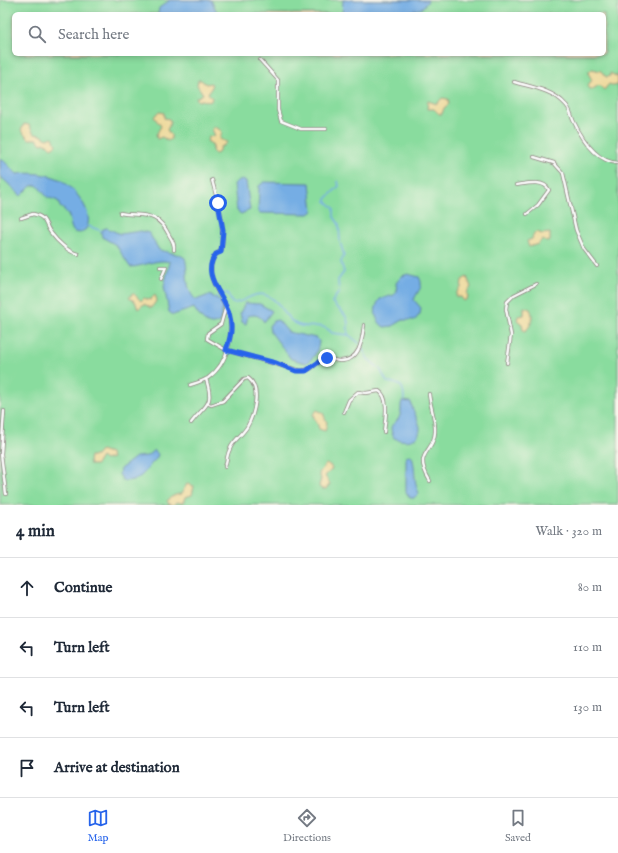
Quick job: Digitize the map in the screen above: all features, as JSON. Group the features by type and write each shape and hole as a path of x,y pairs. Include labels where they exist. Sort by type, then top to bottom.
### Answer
{"lane":[{"path":"260,60 278,80 278,110 281,121 301,129 326,130"},
{"path":"514,82 546,92 562,101 570,110 578,129 594,151 604,160 618,163"},
{"path":"534,157 554,163 563,173 576,230 584,249 597,266"},
{"path":"190,385 206,379 221,366 231,330 226,306 214,286 210,265 216,254 221,252 224,241 212,180"},
{"path":"516,185 542,184 547,186 549,190 538,205 527,214"},
{"path":"120,213 143,214 159,220 174,245 174,250"},
{"path":"21,218 33,214 43,218 50,233 63,247 78,254"},
{"path":"160,267 166,267 161,279"},
{"path":"507,363 511,335 506,309 507,302 514,295 536,284"},
{"path":"226,306 221,324 207,335 207,339 226,350 276,363 296,371 306,371 324,358 345,360 355,357 361,343 364,325"},
{"path":"209,404 211,405 222,401 244,379 248,378 254,386 255,396 253,413 247,427 229,450 225,467"},
{"path":"191,423 209,404 210,398 206,379"},
{"path":"344,412 349,400 358,392 366,393 379,391 382,393 385,405 384,432"},
{"path":"429,394 436,430 434,438 425,453 423,468 430,481"},
{"path":"4,412 1,454 6,494"}],"green space":[{"path":"0,0 618,0 618,505 0,505"}],"sand":[{"path":"592,69 601,71 606,77 610,76 610,73 618,77 618,84 615,86 609,84 604,90 599,85 593,89 589,89 587,86 592,80 588,73"},
{"path":"198,80 201,80 206,84 211,83 212,87 208,93 212,98 211,101 198,101 196,98 203,94 197,85"},
{"path":"442,98 448,99 449,104 444,108 442,114 439,114 434,109 427,109 428,101 437,104"},
{"path":"160,112 164,113 164,118 169,119 171,122 167,130 171,135 171,139 168,141 162,137 157,139 156,135 161,126 154,117"},
{"path":"24,124 29,125 34,134 41,135 47,139 53,137 56,145 51,148 46,143 41,144 37,139 29,139 21,131"},
{"path":"215,127 222,131 220,139 227,142 225,145 220,147 218,153 215,154 212,151 213,145 207,141 209,137 215,136 212,129"},
{"path":"537,232 542,234 550,233 550,241 547,242 542,240 538,244 529,247 527,241 532,239 534,233"},
{"path":"467,277 471,287 467,293 468,298 464,301 461,297 456,297 457,292 461,288 462,280"},
{"path":"133,293 141,301 144,298 150,300 155,295 157,300 151,308 144,304 138,309 135,301 129,298"},
{"path":"524,307 530,309 532,318 531,324 525,331 523,330 522,324 517,320 518,316 524,315"},
{"path":"317,410 323,413 327,423 325,431 319,429 314,418 313,414"},
{"path":"101,450 110,453 112,458 105,460 101,457 96,465 90,465 90,456 96,456"},
{"path":"326,464 330,465 332,469 325,476 330,484 326,489 321,489 319,486 321,479 319,473"},
{"path":"187,484 194,486 192,495 185,497 183,503 176,502 173,505 170,505 167,501 173,496 181,494"}],"water":[{"path":"170,0 211,0 217,12 158,12 159,8"},
{"path":"343,0 428,0 421,9 408,12 342,12"},
{"path":"0,157 17,174 27,173 55,177 71,188 86,208 88,223 86,229 80,233 74,232 69,216 60,207 58,201 47,197 37,185 31,186 21,196 0,176"},
{"path":"238,180 246,181 250,210 241,214 237,211 234,184"},
{"path":"264,182 310,183 313,211 309,214 260,213 258,211 259,186"},
{"path":"107,228 120,234 141,231 149,233 159,250 180,255 185,258 188,286 192,296 196,300 209,295 220,300 223,307 220,321 212,324 208,323 194,308 173,315 169,312 164,286 170,262 160,261 130,267 116,245 102,237 101,233 103,229"},
{"path":"408,274 419,277 421,280 421,286 414,300 421,308 420,314 415,320 403,320 393,326 384,327 376,317 376,306 380,299 394,295 397,292 396,283 402,276"},
{"path":"245,303 260,304 272,311 264,322 257,316 248,316 246,324 242,322 240,313"},
{"path":"278,320 288,332 316,338 319,341 316,354 312,359 306,363 291,359 270,331 269,326 273,321"},
{"path":"402,401 411,402 420,427 417,437 406,441 394,438 391,429 393,424 399,418"},
{"path":"154,450 158,454 156,459 140,477 133,480 123,481 119,474 120,469 136,457 147,456"},
{"path":"409,455 412,456 416,484 419,493 414,498 410,498 406,492 406,457"}],"waterway":[{"path":"338,181 339,186 326,199 326,201 334,208 334,217 339,224 340,242 344,255 341,262 344,272 338,280 339,292 332,302 346,316 348,323 348,335"},
{"path":"88,226 102,231"},
{"path":"221,294 227,293 232,303 240,302 260,294 265,295 274,300 296,324 306,327 323,327 332,333 349,335 359,343"},
{"path":"362,348 368,359 380,369 387,382 399,385 403,388 404,401"}],"route":[{"path":"218,203 224,241 221,252 212,258 210,265 214,286 229,312 231,336 226,350 276,363 290,370 296,371 306,371 324,358 327,358"}]}
